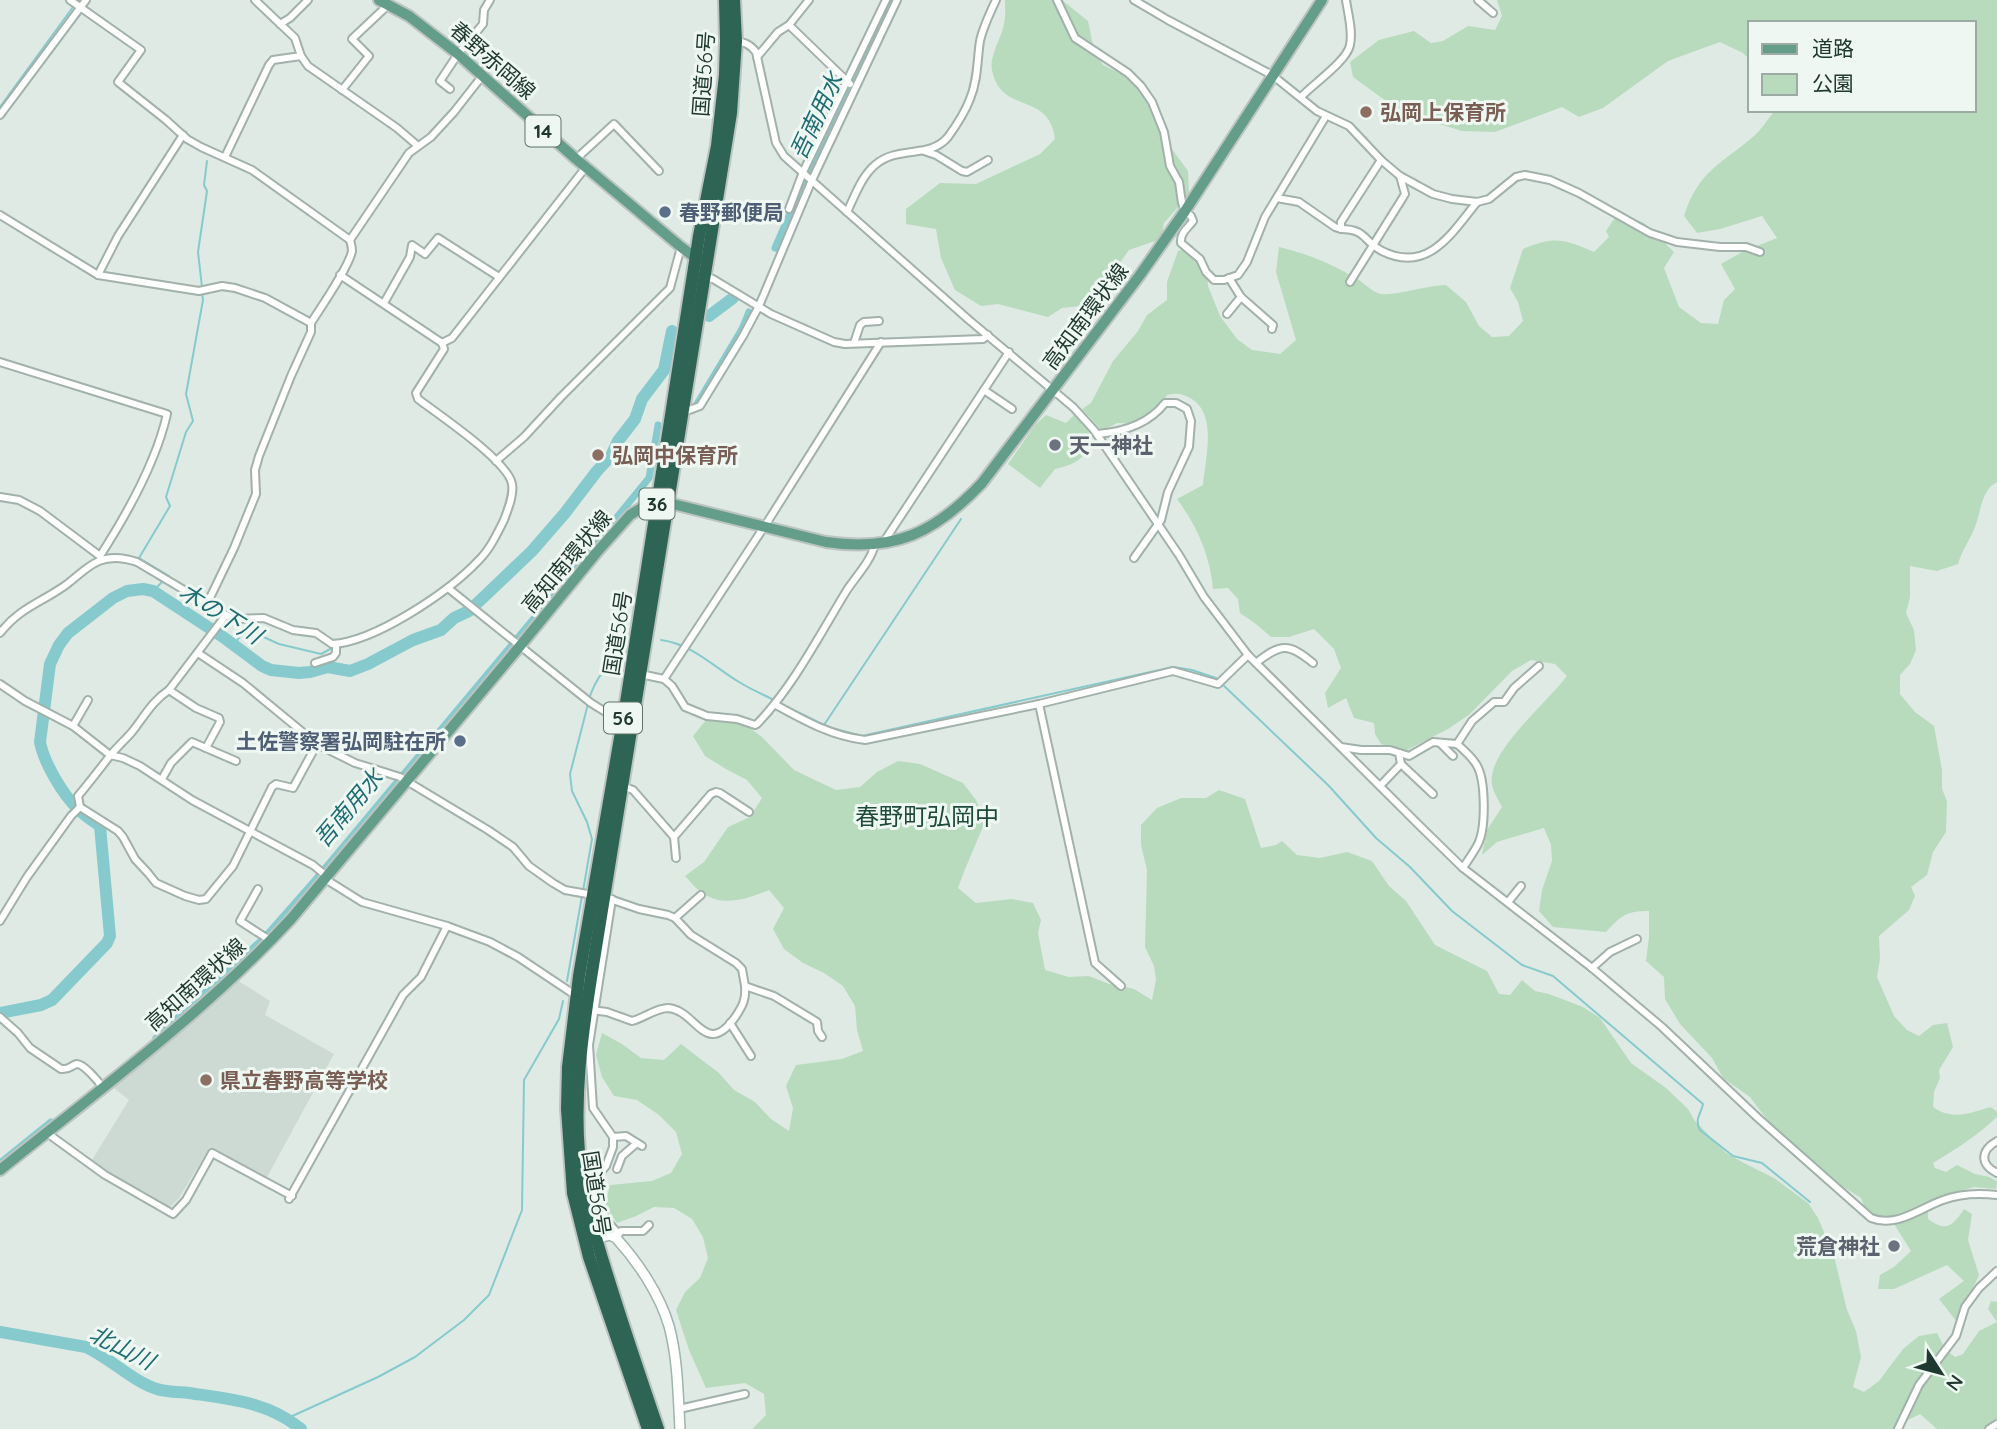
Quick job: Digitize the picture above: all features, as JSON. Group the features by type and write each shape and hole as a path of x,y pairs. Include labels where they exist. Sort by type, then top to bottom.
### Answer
{"highway":[{"name":"国道56号","path":"725,0 731,41"},
{"name":"国道56号","path":"648,1429 589,1258 573,1193 567,1109 568,1067 576,996 595,896 621,726 663,503 684,412 734,0"},
{"name":"国道56号","path":"658,1429 595,1239 584,1194 577,1109 579,1068 589,1009 595,896 622,786 699,275"}],"main road":[{"name":"高知南環状線","path":"0,1170 101,1085 149,1052 271,941 403,779 630,515 643,507 663,503 845,545 879,543 918,533 961,506 982,483 1140,275 1185,211 1322,0"},
{"name":"春野赤岡線","path":"383,3 417,22 458,54 576,160 681,247 701,259"}],"street":[{"path":"70,0 141,50 118,82 201,148 252,170 278,187 349,240 352,247 340,275 311,323 311,332 259,456 255,470 256,494 207,604"},
{"path":"0,115 86,0"},
{"path":"256,0 295,38 301,56 308,66 397,128 418,146"},
{"path":"280,23 290,18 309,0"},
{"path":"450,89 440,81 483,24 484,10 490,0"},
{"path":"757,57 809,0"},
{"path":"684,412 700,406 759,306 807,176 886,0"},
{"path":"789,209 855,88 897,0"},
{"path":"847,212 863,180 873,167 894,155 939,146 949,135 970,99 976,78 981,37 996,0"},
{"path":"1057,0 1075,38 1128,74 1152,102 1161,121 1170,166 1179,182 1182,203 1193,221 1183,233 1181,243 1200,259 1206,272 1214,280 1238,275 1247,262 1265,217 1326,116"},
{"path":"1134,0 1272,75 1326,116 1349,126 1400,176 1433,194 1477,202 1489,199 1516,177 1525,175 1550,180 1587,197 1650,233 1677,242 1712,247 1746,247 1760,252"},
{"path":"1301,97 1340,61 1350,48 1346,0"},
{"path":"1478,0 1493,13"},
{"path":"342,90 369,56 352,38 383,3"},
{"path":"789,25 855,88"},
{"path":"731,41 752,46 757,57 776,144 784,156 1073,407 1097,434 1205,597 1248,655 1464,868 1592,968 1662,1027 1739,1101 1871,1218 1877,1221 1908,1217 1958,1195 1997,1195"},
{"path":"225,157 269,65 273,60 301,56"},
{"path":"349,240 409,153 431,137 454,113 483,75"},
{"path":"576,160 614,124 659,171"},
{"path":"98,275 135,208 183,135"},
{"path":"923,150 967,172 988,160"},
{"path":"1341,229 1341,222 1381,160"},
{"path":"442,343 452,338 586,167"},
{"path":"1350,282 1405,194 1400,176"},
{"path":"1277,198 1299,202 1335,227 1353,229 1382,250 1399,257 1418,257 1432,252 1477,202"},
{"path":"0,215 98,275 202,291 222,286 253,293 311,323"},
{"path":"384,303 410,257 412,246 425,254 438,238 499,277"},
{"path":"496,461 524,437 670,288 681,247"},
{"path":"0,496 19,500 40,511 101,558 125,558 137,562 226,615 236,619 264,618 293,629 316,633 332,644 376,631 448,588 480,559 496,537 509,508 513,486 509,474 474,442 418,399 416,393 444,349 442,343 340,275"},
{"path":"699,275 713,279 788,322 834,342 854,344 983,339 988,335"},
{"path":"1229,278 1241,297 1273,326 1272,329"},
{"path":"1227,314 1241,297"},
{"path":"854,344 860,325 878,321"},
{"path":"664,679 881,342"},
{"path":"640,674 664,679 672,686 685,707 707,716 755,724 777,703 854,580 1009,352"},
{"path":"0,362 167,414 154,455 101,558 62,588 28,607 0,633"},
{"path":"984,390 1012,409"},
{"path":"1097,434 1121,430 1147,421 1165,403 1176,403 1187,409 1191,421 1189,447 1168,492 1161,520 1135,558"},
{"path":"448,588 588,701 612,716 630,736"},
{"path":"0,921 27,877 78,808 78,796 149,707 169,690 226,615"},
{"path":"314,663 333,657 337,653 336,644"},
{"path":"1256,663 1273,650 1292,648 1313,663"},
{"path":"0,684 73,726 110,755 123,758 162,779 192,800 323,874 362,902 447,926 490,942 576,996 589,1009 632,1021 670,1008 686,1016 708,1034 716,1034 730,1023 744,1004 742,969 691,935 675,918 565,890 529,866 513,847 447,804 403,779 355,762 317,744 243,683 198,653"},
{"path":"777,703 826,731 865,740 1039,704 1173,671 1220,681 1248,655"},
{"path":"1457,744 1478,716 1494,702 1504,702 1510,692 1539,666"},
{"path":"169,690 219,719 220,722 206,748"},
{"path":"73,726 88,700"},
{"path":"1039,704 1095,963 1121,986"},
{"path":"1439,741 1453,756"},
{"path":"162,779 176,758 192,742 236,761"},
{"path":"1342,747 1390,750 1409,756 1433,742 1457,744 1477,764 1483,799 1479,843 1464,868"},
{"path":"78,808 118,831 135,859 156,883 185,896 206,899 233,866 272,787 276,784 293,788 317,744"},
{"path":"1399,753 1401,764 1433,794"},
{"path":"1380,786 1401,764"},
{"path":"622,786 633,790 674,837 676,858"},
{"path":"674,837 711,793 720,793 749,812"},
{"path":"1508,902 1521,886"},
{"path":"258,889 240,921 271,941"},
{"path":"675,918 701,895"},
{"path":"47,1132 105,1175 173,1214 186,1200 212,1153 290,1197 403,995 421,977 447,926"},
{"path":"1592,968 1610,951 1637,939"},
{"path":"745,986 774,996 817,1022 822,1037"},
{"path":"589,1009 593,1108 613,1138 613,1147 606,1166 592,1182 595,1197 601,1213 666,1314 673,1343 680,1429"},
{"path":"0,1017 30,1048 61,1069 80,1065 101,1085"},
{"path":"730,1023 751,1056"},
{"path":"613,1138 626,1136 640,1144 622,1156 617,1169"},
{"path":"1997,1141 1984,1152 1988,1167 1997,1173"},
{"path":"618,1236 621,1231 643,1231 649,1225"},
{"path":"595,1239 618,1236"},
{"path":"1898,1429 1919,1385 1956,1336 1965,1307 1979,1288 1997,1271"},
{"path":"679,1409 745,1394"},
{"path":"1989,1429 1997,1424"}],"shaded area":[{"path":"237,980 270,1001 265,1015 334,1054 266,1179 208,1150 179,1198 168,1209 107,1174 92,1160 129,1100 114,1088"}],"green space":[{"path":"1005,0 1062,0 1088,21 1094,50 1103,65 1129,78 1153,103 1169,145 1188,171 1189,195 1164,223 1161,239 1129,250 1112,274 1112,290 1099,304 1062,308 1048,317 998,304 981,306 955,290 941,258 936,229 906,224 906,209 940,183 976,184 1040,154 1055,139 1051,124 1044,114 1014,99 997,84 991,65 1004,25"},
{"path":"1497,0 1997,0 1997,482 1985,496 1975,527 1958,564 1937,571 1910,566 1910,597 1906,613 1914,630 1916,650 1910,664 1900,675 1900,694 1915,712 1934,726 1942,770 1942,789 1947,801 1946,832 1933,852 1927,875 1911,887 1915,896 1909,910 1879,936 1880,959 1877,977 1894,1016 1907,1030 1919,1036 1933,1025 1947,1023 1953,1047 1939,1070 1940,1078 1934,1092 1933,1107 1954,1115 1991,1107 1997,1112 1997,1117 1982,1130 1933,1163 1935,1168 1946,1172 1957,1165 1997,1181 1996,1189 1974,1187 1942,1197 1928,1208 1928,1219 1944,1226 1952,1224 1964,1209 1972,1214 1968,1240 1979,1275 1957,1322 1939,1299 1964,1281 1947,1265 1894,1289 1878,1289 1880,1275 1894,1267 1911,1251 1894,1224 1867,1214 1861,1198 1842,1186 1768,1121 1750,1097 1723,1078 1712,1058 1680,1024 1665,999 1664,977 1646,961 1649,911 1625,915 1606,932 1553,927 1539,911 1542,890 1552,861 1551,845 1544,828 1497,842 1482,855 1487,830 1502,807 1492,785 1495,764 1512,738 1567,676 1555,664 1531,660 1512,671 1470,714 1448,729 1405,751 1381,744 1375,734 1374,723 1354,718 1346,698 1328,708 1325,693 1341,668 1334,649 1314,629 1289,637 1271,637 1240,613 1238,599 1228,588 1213,589 1209,564 1201,541 1177,499 1203,485 1208,436 1204,413 1198,404 1183,395 1167,395 1157,412 1139,424 1117,423 1102,431 1082,409 1091,403 1113,361 1138,331 1147,315 1167,300 1167,282 1178,251 1192,245 1207,265 1208,286 1220,316 1237,339 1252,350 1280,354 1296,340 1276,272 1279,247 1330,264 1381,294 1446,285 1466,302 1479,326 1492,337 1509,336 1523,321 1518,302 1510,288 1523,249 1543,242 1559,241 1594,252 1609,237 1606,231 1618,213 1644,223 1674,252 1664,268 1679,307 1701,323 1718,324 1724,300 1735,289 1721,264 1777,238 1762,216 1697,233 1684,216 1696,188 1704,178 1757,133 1773,112 1976,112 1976,21 1748,21 1748,58 1720,42 1668,61 1603,108 1579,117 1562,107 1495,132 1462,131 1401,112 1353,77 1350,62 1379,40 1414,31 1431,43 1443,41 1468,26 1495,30 1502,16"},
{"path":"1076,413 1094,434 1088,449 1076,462 1055,469 1040,488 1008,464 1035,425 1046,415 1066,423"},
{"path":"721,716 743,723 762,737 794,770 836,790 860,787 877,772 898,761 920,764 963,783 976,800 985,822 958,888 976,903 1012,899 1033,903 1041,920 1038,933 1045,970 1069,977 1089,976 1109,984 1134,989 1152,1000 1156,979 1154,966 1145,947 1147,870 1141,845 1141,825 1157,808 1181,798 1206,798 1219,790 1245,799 1261,848 1282,841 1297,855 1320,858 1347,852 1372,861 1389,886 1406,901 1435,945 1487,971 1499,994 1510,995 1522,980 1535,991 1583,1007 1600,1018 1631,1063 1666,1088 1726,1153 1774,1178 1808,1203 1818,1218 1834,1256 1847,1310 1856,1331 1861,1357 1853,1387 1864,1392 1879,1381 1903,1349 1919,1336 1937,1333 1945,1349 1955,1357 1963,1354 1979,1331 1997,1322 1997,1429 1937,1429 1920,1414 1906,1421 1902,1429 752,1429 766,1415 764,1394 745,1383 706,1388 689,1350 676,1310 685,1292 700,1278 708,1258 703,1237 692,1219 674,1208 654,1207 617,1223 605,1206 610,1185 652,1181 671,1173 682,1154 676,1132 659,1115 637,1100 614,1096 602,1077 596,1055 602,1033 641,1058 664,1060 681,1044 719,1073 734,1090 755,1102 771,1119 789,1131 793,1108 786,1086 796,1065 842,1059 863,1051 857,1030 855,1006 843,986 784,949 773,929 784,908 769,890 743,899 717,900 701,892 685,876 704,862 728,827 750,817 762,798 747,780 705,756 693,736 706,720"},
{"path":"1991,1301 1997,1302 1997,1322 1988,1309"}],"waterway":[{"name":"吾南用水","path":"775,248 804,181 892,0"},
{"path":"0,107 73,7"},
{"path":"202,287 198,252 207,191 204,185 207,161"},
{"path":"169,576 139,558 170,506 166,497 186,432 193,421 186,394 202,293"},
{"name":"木の下川","path":"709,316 733,298"},
{"name":"吾南用水","path":"697,404 742,329 749,312"},
{"name":"木の下川","path":"0,1013 41,1005 52,1000 107,943 110,936 100,826 66,796 50,769 40,742 50,664 68,633 113,598 127,591 143,589 153,591 271,670 299,673 328,667 350,671 413,640 441,630 454,618 469,611 532,551 611,456 618,441 635,419 642,399 664,370 672,331"},
{"name":"吾南用水","path":"156,1038 265,937 541,610 649,478 658,425"},
{"path":"824,725 961,519"},
{"path":"153,591 164,580"},
{"path":"234,646 243,631 248,630 279,644 321,654 332,648"},
{"path":"661,640 693,651 743,685 774,700"},
{"path":"589,699 603,671 627,652"},
{"path":"779,703 828,727 862,736 1173,667 1192,670 1218,680"},
{"path":"1222,684 1329,786 1376,838 1410,867 1452,911 1522,965 1553,976 1703,1104 1698,1119 1700,1130 1733,1156 1762,1163 1810,1202"},
{"path":"583,891 592,839 572,791 570,774 588,704"},
{"path":"567,981 582,896"},
{"path":"288,1418 415,1357 464,1320 489,1295 522,1210 524,1080 559,1019 563,1001"},
{"name":"吾南用水","path":"0,1163 51,1122"},
{"name":"北山川","path":"0,1332 86,1347 139,1381 157,1389 248,1403 275,1413 301,1429"}],"place":[{"name":"弘岡上保育所","path":"1366,112"},
{"name":"春野郵便局","path":"665,212"},
{"name":"天一神社","path":"1055,445"},
{"name":"弘岡中保育所","path":"598,455"},
{"name":"土佐警察署弘岡駐在所","path":"460,741"},
{"name":"県立春野高等学校","path":"206,1080"},
{"name":"荒倉神社","path":"1894,1246"}],"district":[{"name":"春野町弘岡中","path":"927,816"}]}
